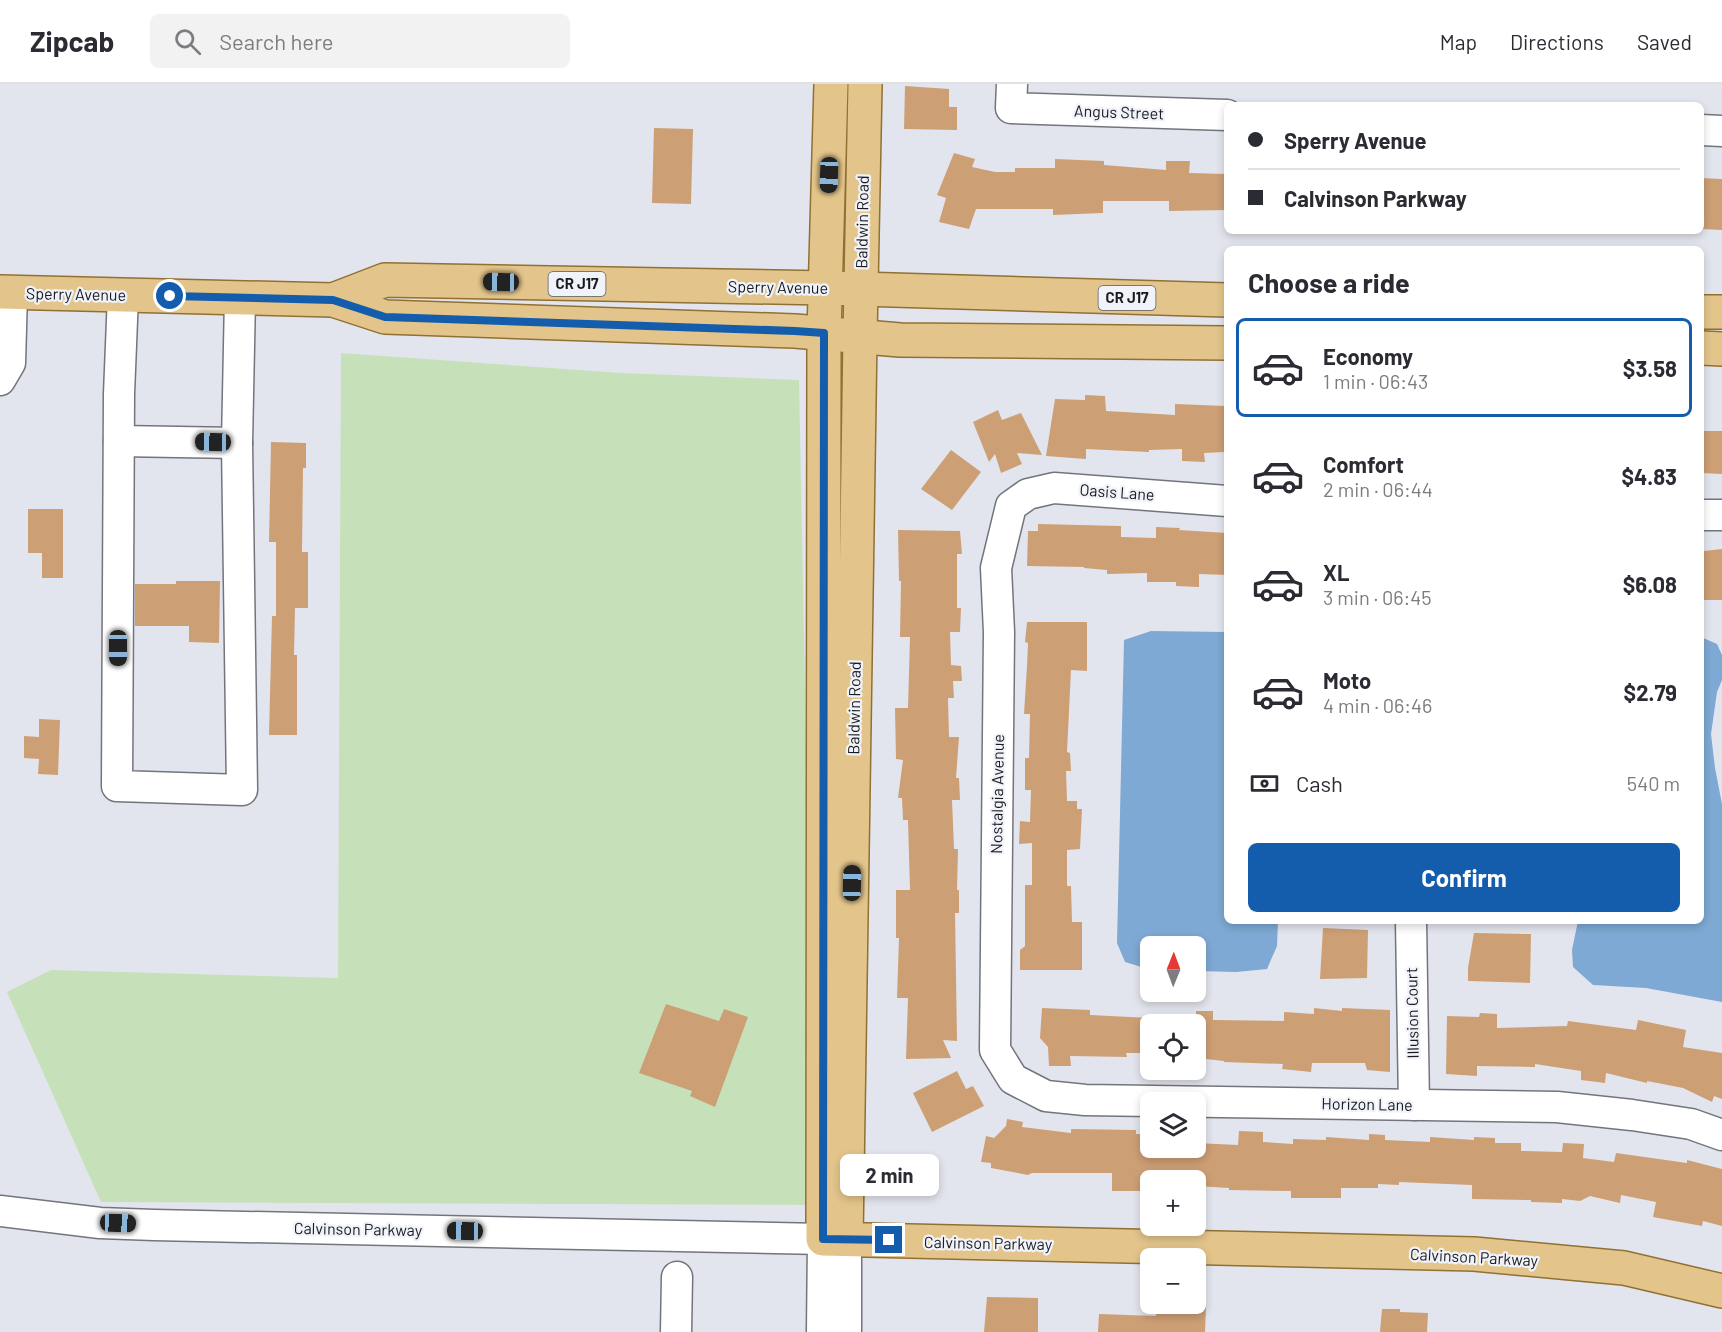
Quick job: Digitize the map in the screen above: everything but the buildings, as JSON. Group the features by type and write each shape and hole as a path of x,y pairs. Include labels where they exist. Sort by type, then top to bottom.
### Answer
{"main road":[{"name":"Baldwin Road","path":"831,84 824,333 835,1239"},
{"name":"Baldwin Road","path":"835,1239 865,84"},
{"name":"Sperry Avenue","path":"333,300 385,280 826,288 1224,300"},
{"name":"Sperry Avenue","path":"6,292 333,300 385,317 795,331 900,340 1224,343"},
{"path":"1704,312 1722,312"},
{"path":"1704,348 1722,349"},
{"name":"Calvinson Parkway","path":"835,1239 1474,1254 1624,1268 1722,1291"}],"street":[{"name":"Angus Street","path":"1011,96 1224,115"},
{"path":"1704,130 1722,131"},
{"path":"0,380 10,363 6,292"},
{"path":"123,295 119,441 117,786 242,790 237,442 240,298"},
{"path":"119,441 237,442"},
{"name":"Oasis Lane","path":"1011,506 1028,494 1054,488 1224,501"},
{"name":"Nostalgia Avenue","path":"1011,506 996,568 999,632 995,1050 1013,1079"},
{"path":"1704,515 1722,514"},
{"name":"Illusion Court","path":"1411,924 1414,1105"},
{"name":"Horizon Lane","path":"1013,1079 1046,1096 1085,1100 1568,1108 1691,1124 1722,1135"},
{"name":"Calvinson Parkway","path":"0,1211 90,1222 154,1225 835,1239"},
{"name":"Baldwin Road","path":"822,1332 835,1239"},
{"name":"Baldwin Road","path":"835,1239 846,1332"},
{"path":"676,1332 677,1277"}],"green space":[{"path":"341,353 622,373 799,380 815,1205 101,1202 7,992 51,970 338,978"}],"water":[{"path":"1151,631 1224,632 1224,924 1278,924 1277,946 1267,969 1236,972 1206,971 1206,936 1140,936 1140,967 1125,962 1117,943 1124,640"},
{"path":"1704,638 1717,644 1722,655 1722,680 1717,692 1711,734 1722,804 1722,1002 1646,988 1593,985 1573,967 1572,950 1577,924 1704,924"}],"route":[{"path":"170,296 333,300 385,317 824,333 823,1239 889,1240"}]}
